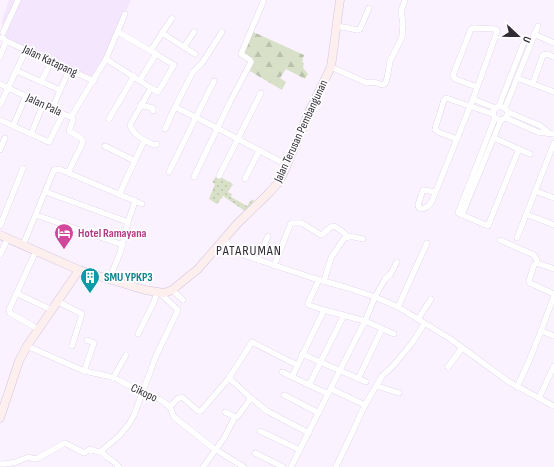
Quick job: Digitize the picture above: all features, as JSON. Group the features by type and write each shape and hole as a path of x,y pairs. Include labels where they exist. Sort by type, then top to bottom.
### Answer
{"street":[{"path":"2,36 18,0"},
{"path":"194,176 251,61 240,54 264,0"},
{"name":"Jalan Terusan Pembangunan","path":"158,293 172,290 198,269 278,182 331,67 340,0"},
{"path":"331,67 368,84 374,82 382,85 385,84 389,74 390,61 402,37 403,24 401,11 405,0"},
{"path":"337,26 360,29 369,8"},
{"name":"Jalan Pala","path":"0,84 72,117 106,59 125,14"},
{"path":"140,80 162,33 172,18"},
{"path":"519,149 488,226 458,212 494,138 500,113 517,78 538,26"},
{"path":"436,192 471,105 497,32 495,29 471,29 453,75 455,79 477,88"},
{"path":"106,59 158,92 174,65 118,32"},
{"path":"184,47 194,32"},
{"path":"164,129 193,72 202,63 222,32"},
{"path":"162,33 195,54"},
{"path":"534,34 554,43"},
{"name":"Jalan Katapang","path":"2,36 6,41 94,81"},
{"path":"0,57 6,41"},
{"path":"479,167 500,113 524,42 526,41 531,43"},
{"path":"0,105 26,50"},
{"path":"532,83 543,55 548,54 554,57"},
{"path":"41,82 51,62"},
{"path":"52,109 69,70"},
{"path":"17,71 60,90"},
{"path":"109,119 134,76"},
{"path":"517,78 554,92"},
{"path":"169,172 214,81"},
{"path":"151,88 130,125 131,129 144,141 154,145 157,144"},
{"path":"219,176 261,93"},
{"path":"13,126 26,96"},
{"path":"457,139 438,132 435,129 444,100 446,98 540,126 552,134"},
{"path":"473,99 500,113"},
{"path":"31,134 43,105"},
{"path":"140,105 152,108 153,111"},
{"path":"175,107 287,165"},
{"path":"0,120 50,142 63,114"},
{"path":"68,173 83,142 81,138 69,131 73,120 72,117"},
{"path":"0,150 5,138"},
{"path":"494,138 530,154"},
{"path":"119,195 144,141"},
{"path":"517,238 554,143"},
{"path":"105,146 135,161"},
{"path":"245,179 259,151"},
{"path":"0,226 23,168"},
{"path":"23,245 55,169 59,169 142,204"},
{"path":"535,191 554,198"},
{"path":"46,192 128,222"},
{"path":"109,280 123,245 128,222 135,201"},
{"path":"526,214 554,225"},
{"path":"36,215 123,245"},
{"path":"274,266 291,223 302,223 321,235 329,228 334,226 348,237 364,239"},
{"path":"0,255 4,236 79,270 109,280 158,293 178,310 156,356 129,424 119,436 101,450 101,452"},
{"path":"258,260 268,236"},
{"path":"348,237 343,240 331,258 321,281 308,303 324,310 365,321 394,334"},
{"path":"224,239 231,248 238,253 274,266 375,297 398,307 462,348 517,386 554,406"},
{"path":"500,240 536,256 537,263 534,265 529,281 530,283 554,295 530,361 517,386"},
{"path":"398,307 427,243"},
{"path":"36,250 9,312 38,329"},
{"path":"291,467 365,321 375,297 390,275 396,262"},
{"path":"537,263 554,269"},
{"path":"0,418 19,361 27,346 79,270"},
{"path":"172,290 183,300"},
{"path":"16,293 52,310"},
{"path":"138,334 158,293"},
{"path":"418,319 431,299"},
{"path":"58,301 82,314 72,346"},
{"path":"292,377 324,310"},
{"path":"309,385 344,315"},
{"path":"336,467 365,405 382,376 393,366 412,343 424,324"},
{"path":"358,379 382,329"},
{"path":"541,331 554,336"},
{"path":"84,371 94,343 87,340"},
{"path":"170,407 182,397 201,411 229,378 252,342 297,365"},
{"name":"Cikopo","path":"27,346 84,371 113,378 142,393 160,400 170,407 174,417 215,449 241,466"},
{"path":"448,367 462,348"},
{"path":"113,378 126,354"},
{"path":"302,354 366,382"},
{"path":"539,398 554,366"},
{"path":"282,372 309,385 365,405"},
{"path":"229,378 267,411 309,433"},
{"path":"377,386 399,393"},
{"path":"284,395 319,413"},
{"path":"203,467 228,432 235,417 240,414 251,398"},
{"path":"225,412 235,417"},
{"path":"260,431 300,450"},
{"path":"0,464 16,462 29,457 34,459 38,458 65,443 83,452 90,449 101,452 119,467"},
{"path":"255,453 283,467"}],"shaded area":[{"path":"9,0 131,0 111,45 93,78 0,36 3,25 1,23"}],"green space":[{"path":"251,31 304,55 302,62 304,63 303,68 308,74 305,79 286,69 280,78 286,82 282,90 250,71 254,62 242,54"},
{"path":"217,175 233,184 228,192 232,194 231,197 247,206 252,199 256,204 245,211 223,196 217,204 209,199 215,184 212,182"}],"place":[{"name":"Hotel Ramayana","path":"64,250"},
{"name":"SMU YPKP3","path":"90,294"}],"district":[{"name":"PATARUMAN","path":"249,250"}]}
